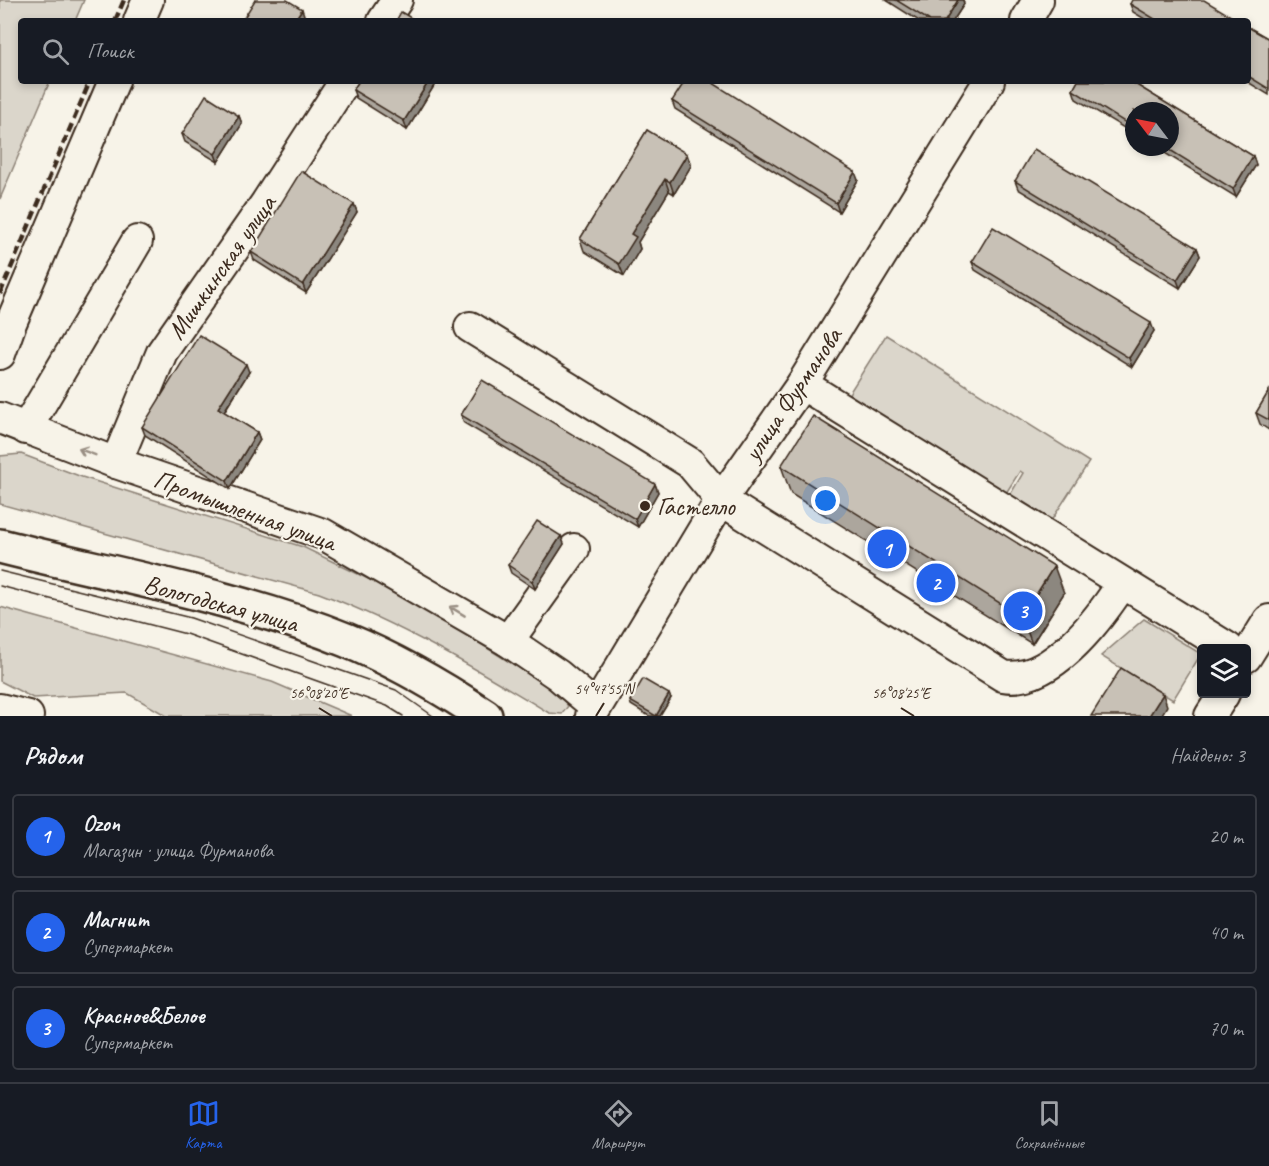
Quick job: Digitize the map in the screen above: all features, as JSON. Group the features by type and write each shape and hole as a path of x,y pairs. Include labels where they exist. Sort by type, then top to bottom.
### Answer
{"main road":[{"name":"Вологодская улица","path":"6,548 296,622 347,640 434,682 485,716"}],"street":[{"path":"140,18 148,0"},
{"path":"385,18 397,0"},
{"path":"1028,18 1038,0"},
{"path":"0,354 113,84"},
{"name":"Мишкинская улица","path":"116,463 162,352 266,203 343,84"},
{"name":"улица Фурманова","path":"593,712 721,500 802,384 987,84"},
{"path":"13,423 137,241"},
{"path":"470,327 690,463 721,500 1003,676 1025,676 1061,655 1100,617 1122,584"},
{"path":"802,384 1221,644"},
{"name":"Промышленная улица","path":"13,423 116,463 323,534 508,641 558,675 593,712"},
{"path":"508,641 574,549"},
{"path":"1251,649 1269,620"},
{"path":"1210,716 1221,698"}],"shaded area":[{"path":"0,0 84,0 76,18 18,18 18,84 49,84 0,199"},
{"path":"886,335 1089,462 1051,521 1010,495 1023,473 1020,471 1006,493 848,395"},
{"path":"21,454 82,477 303,547 411,600 557,692 568,706 562,714 549,713 465,663 408,633 319,593 0,504 0,456"},
{"path":"0,607 272,682 352,716 167,716 127,693 33,698 0,681"},
{"path":"1144,619 1197,652 1197,661 1173,700 1101,656"}],"building":[{"path":"255,0 287,0 302,9 296,18 244,18"},
{"path":"896,0 958,0 947,18 925,18"},
{"path":"1132,0 1204,0 1234,18 1153,18 1130,4"},
{"path":"401,12 411,18 398,18"},
{"path":"1251,29 1269,39 1269,89 1251,78"},
{"path":"357,84 427,84 404,121 353,90"},
{"path":"683,84 715,84 855,172 836,203 672,101"},
{"path":"1076,84 1135,84 1164,102 1125,102 1125,122 1073,90"},
{"path":"206,95 239,116 215,154 182,134"},
{"path":"1179,111 1253,156 1233,189 1179,156"},
{"path":"647,130 687,154 670,182 665,179 631,234 636,237 619,264 580,239"},
{"path":"1034,149 1197,248 1177,280 1015,181"},
{"path":"301,171 354,204 303,285 251,252"},
{"path":"993,227 1151,323 1129,358 972,262"},
{"path":"199,335 246,364 218,408 257,432 227,481 142,427"},
{"path":"482,380 655,484 635,519 461,415"},
{"path":"1269,391 1269,420 1256,413"},
{"path":"813,416 1054,566 1022,617 781,466"},
{"path":"537,521 561,536 532,581 508,565"},
{"path":"1121,668 1163,694 1149,716 1091,716"},
{"path":"643,679 669,694 656,716 630,701"}],"tram line":[{"path":"0,571 191,618 396,690 433,716"},
{"path":"0,586 186,634 387,706 403,716"}],"railway":[{"path":"116,18 124,0"},
{"path":"0,294 89,84"}],"place":[{"name":"Гастелло","path":"645,506"},
{"name":"Ozon","path":"887,549"},
{"name":"Магнит","path":"936,583"},
{"name":"Красное&Белое","path":"1023,611"}]}
